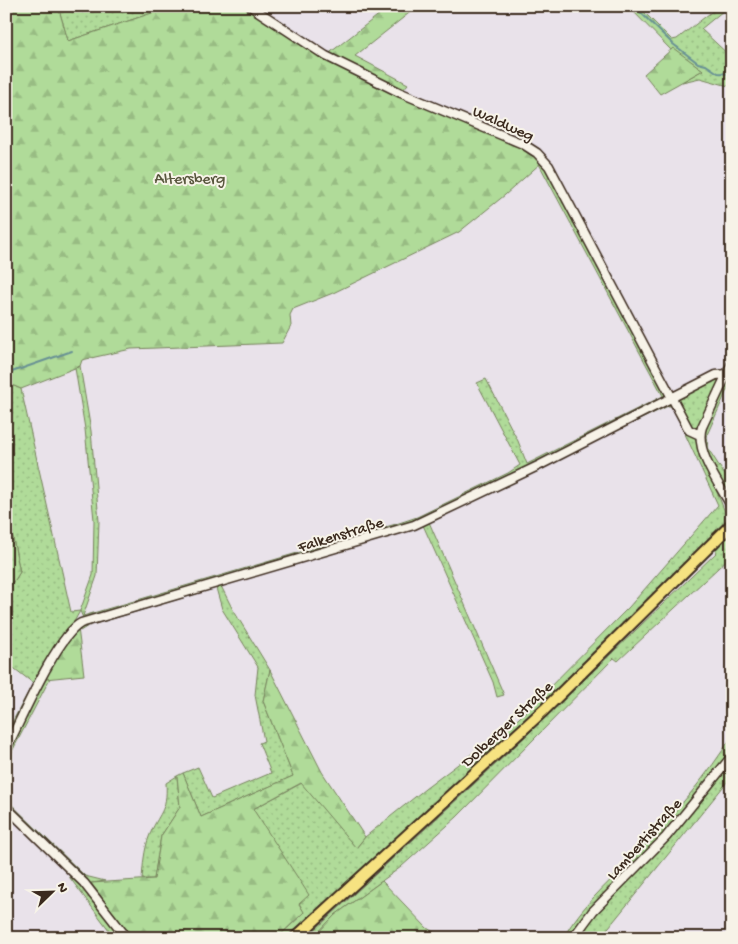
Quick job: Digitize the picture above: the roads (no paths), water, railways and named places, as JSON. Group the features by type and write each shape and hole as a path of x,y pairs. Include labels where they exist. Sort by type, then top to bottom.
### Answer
{"main road":[{"name":"Dolberger Straße","path":"295,938 544,710 732,524"}],"street":[{"name":"Waldweg","path":"250,6 326,56 401,93 523,144 538,153 549,166 689,430 700,435"},
{"path":"732,363 700,435 703,452 732,507"},
{"name":"Falkenstraße","path":"6,748 57,649 71,631 81,623 414,525 540,465 716,375 727,374"},
{"name":"Lambertistraße","path":"573,938 593,911 666,837 732,756"},
{"path":"6,807 84,883 127,938"}],"waterway":[{"path":"634,6 673,44 698,63 706,65 718,73 732,74"},
{"path":"6,374 72,351"}],"park label":[{"name":"Altersberg","path":"190,177"}]}
